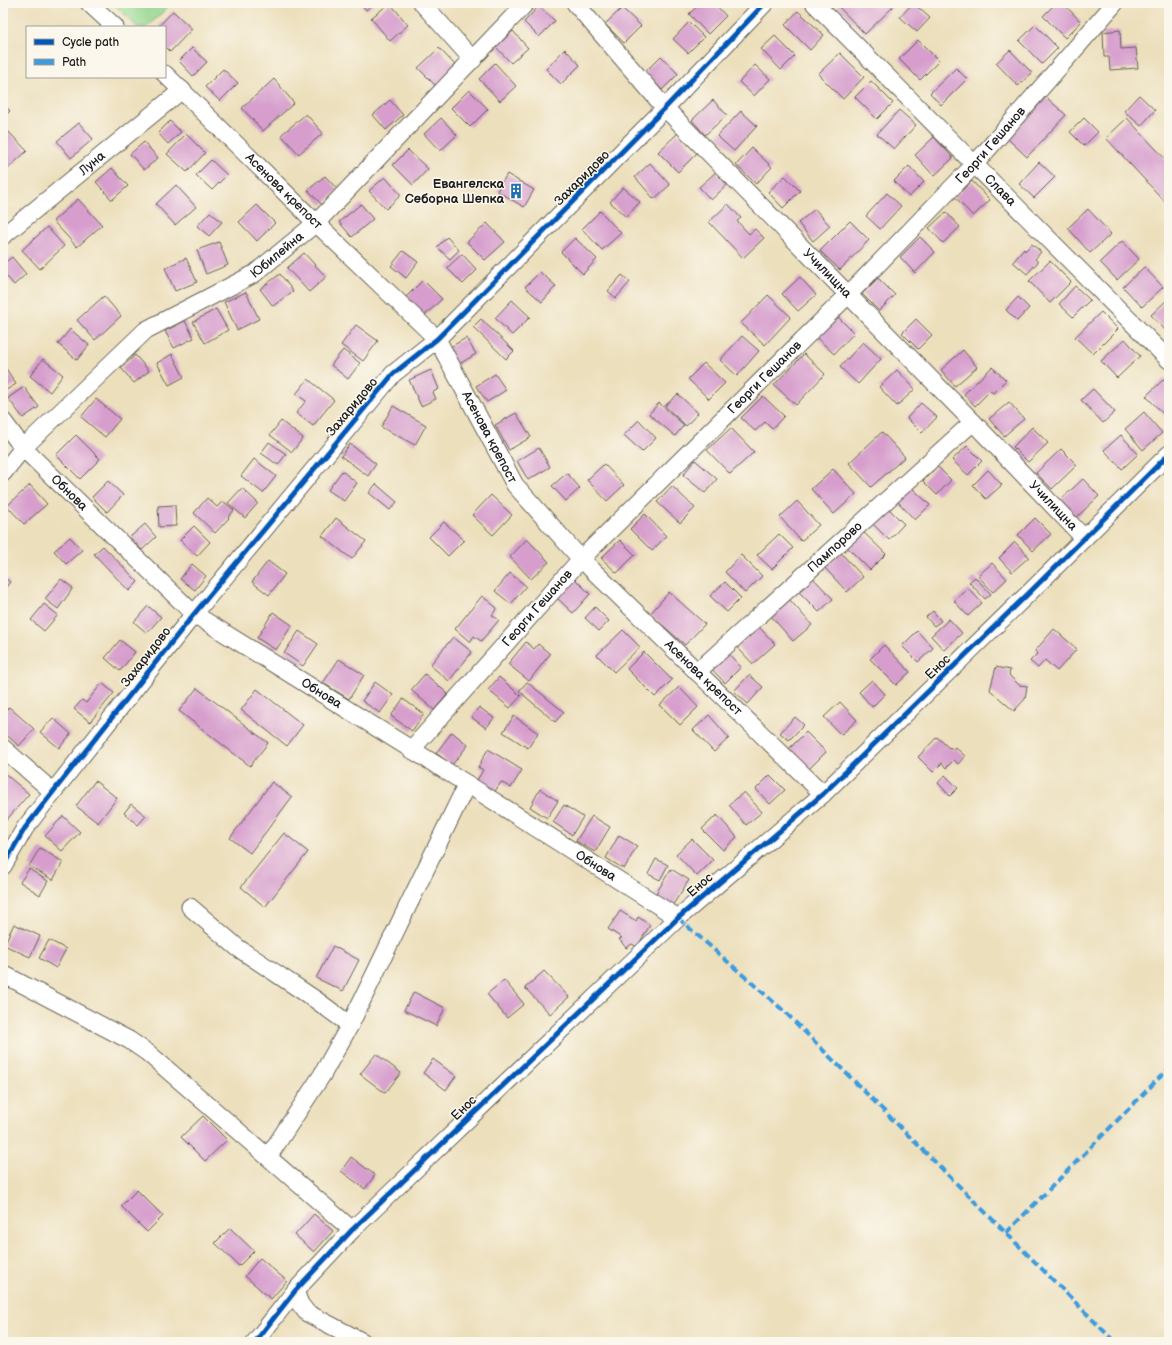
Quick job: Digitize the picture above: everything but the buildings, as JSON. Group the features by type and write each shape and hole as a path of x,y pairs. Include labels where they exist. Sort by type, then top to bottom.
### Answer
{"street":[{"path":"89,3 114,26"},
{"path":"422,3 473,60"},
{"name":"Юбилейна","path":"3,473 23,448 146,330 254,274 316,223 526,3"},
{"name":"Училищна","path":"575,3 665,108 973,422 1084,538"},
{"name":"Захаридово","path":"3,866 25,828 194,614 393,374 437,340 665,108 765,3"},
{"name":"Слава","path":"814,3 1169,360"},
{"name":"Георги Гешанов","path":"411,750 581,559 848,295 974,165 1115,3"},
{"name":"Асенова крепост","path":"166,75 437,340 515,485 581,559 823,794"},
{"name":"Луна","path":"3,236 182,90"},
{"name":"Обнова","path":"3,421 23,448 194,614 467,784 678,918"},
{"name":"Пампорово","path":"697,672 973,422"},
{"name":"Енос","path":"255,1342 295,1291 352,1230 678,918 823,794 1169,454"},
{"path":"3,748 53,792"},
{"path":"268,1157 322,1075 350,1025 467,784"},
{"path":"190,907 238,948 316,1000 350,1025"},
{"path":"3,974 129,1040 148,1052 352,1230"},
{"path":"295,1291 300,1304 307,1313 363,1342"}],"green space":[{"path":"113,3 172,3 148,26 136,26"}],"marked path":[{"path":"678,918 785,1012 1115,1342"},
{"path":"1006,1233 1169,1068"}],"cycle path":[{"path":"3,866 25,828 194,614 393,374 437,339 665,108 765,3"},
{"path":"255,1342 295,1291 352,1230 678,918 823,794 1169,454"}],"place":[{"name":"Евангелска Себорна Шепка","path":"516,191"}]}
